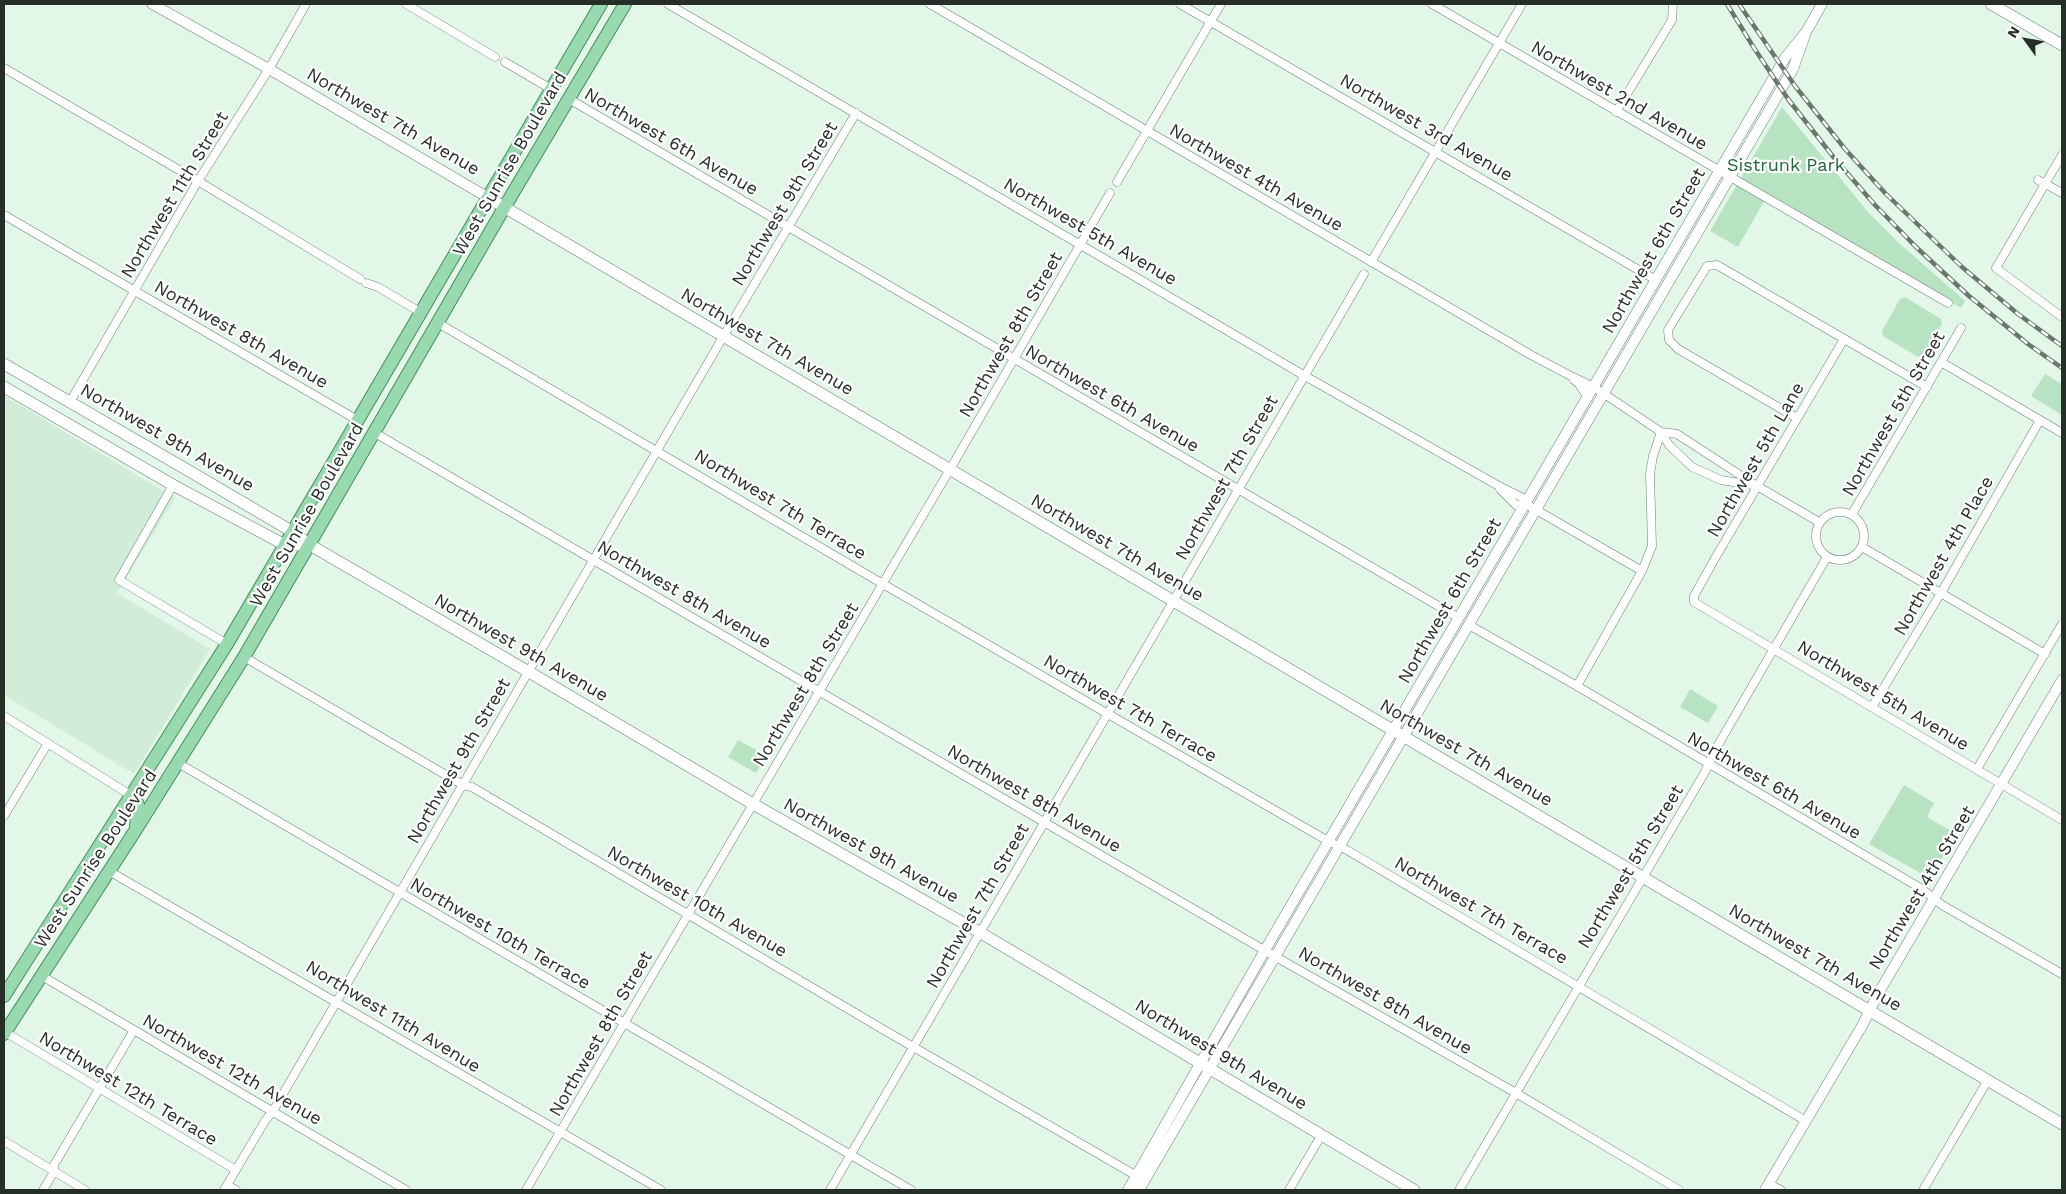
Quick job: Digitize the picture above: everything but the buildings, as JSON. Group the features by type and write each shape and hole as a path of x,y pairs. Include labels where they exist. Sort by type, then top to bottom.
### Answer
{"main road":[{"name":"West Sunrise Boulevard","path":"4,996 227,644 601,4"},
{"name":"West Sunrise Boulevard","path":"4,1033 135,831 244,657 504,208 625,4"},
{"path":"1992,4 2062,45"},
{"name":"Northwest 7th Avenue","path":"487,198 2062,1124"},
{"name":"Northwest 9th Avenue","path":"4,365 293,532 310,545 753,804 981,933 1414,1190"},
{"name":"Northwest 9th Avenue","path":"4,387 173,485 286,545 310,545"},
{"path":"132,796 138,805 135,831"}],"street":[{"name":"Northwest 7th Avenue","path":"152,4 269,69 487,198"},
{"name":"Northwest 11th Street","path":"70,402 198,181 269,69 306,4"},
{"path":"406,4 496,57"},
{"name":"Northwest 5th Avenue","path":"668,4 1304,376 1521,497 1526,504 1642,571"},
{"name":"Northwest 4th Avenue","path":"930,4 1371,262 1569,375 1594,387 1662,432 1677,434 1757,486 1819,522"},
{"name":"Northwest 3rd Avenue","path":"1180,4 1656,280"},
{"path":"1117,182 1221,4"},
{"name":"Northwest 2nd Avenue","path":"1432,4 1948,303"},
{"path":"1371,262 1522,4"},
{"path":"1616,112 1672,20 1673,4"},
{"name":"Northwest 6th Street","path":"1140,1190 1265,950 1788,52 1806,32 1822,4"},
{"name":"Northwest 6th Street","path":"1128,1190 1135,1175 1276,957 1796,64 1806,32"},
{"path":"506,62 551,89"},
{"path":"4,68 198,181 363,281 378,287 420,312"},
{"name":"Northwest 6th Avenue","path":"569,99 1459,618"},
{"name":"Northwest 9th Street","path":"226,1188 265,1121 273,1111 723,337 856,113"},
{"path":"2062,155 2042,182 1996,268 2062,317"},
{"path":"2042,182 2062,193"},
{"name":"Northwest 8th Street","path":"526,1190 625,1025 1110,193"},
{"name":"Northwest 8th Avenue","path":"4,215 359,421"},
{"path":"1798,418 1678,349 1669,340 1668,330 1700,274 1707,266 1717,265 1927,387"},
{"name":"Northwest 7th Street","path":"830,1190 1364,274"},
{"name":"Northwest 7th Terrace","path":"438,323 883,584 1328,841 1340,846 1806,1121"},
{"name":"Northwest 5th Street","path":"1852,514 1962,328"},
{"name":"Northwest 5th Lane","path":"1694,596 1844,339"},
{"path":"1941,362 2062,433"},
{"name":"Northwest 4th Avenue","path":"1569,375 1579,384 1588,398"},
{"name":"Northwest 4th Place","path":"1872,707 1941,593 2040,420"},
{"path":"1577,686 1642,571 1652,546 1650,474 1653,456 1662,432"},
{"name":"Northwest 4th Avenue","path":"1662,432 1669,445 1692,467 1721,480 1757,486"},
{"name":"Northwest 8th Avenue","path":"375,433 1276,957 1516,1093 1679,1190"},
{"path":"173,485 119,580 227,644"},
{"path":"1838,511 1852,514 1862,525 1864,540 1862,547 1853,557 1847,559 1827,557 1818,545 1816,538 1819,522 1830,513 1838,511"},
{"path":"1862,547 2045,654"},
{"name":"Northwest 5th Street","path":"1459,1190 1709,765 1714,752 1827,557"},
{"name":"Northwest 5th Avenue","path":"1694,596 1694,602 2062,820"},
{"path":"1977,769 2062,624"},
{"name":"Northwest 6th Avenue","path":"1469,625 1577,686 1922,889 1934,899 2062,974"},
{"name":"Northwest 10th Avenue","path":"244,657 463,785 472,787 1135,1175"},
{"name":"Northwest 4th Street","path":"1767,1187 2062,680"},
{"path":"4,716 132,796"},
{"path":"4,816 48,743"},
{"name":"Northwest 10th Terrace","path":"178,763 911,1190"},
{"name":"Northwest 11th Avenue","path":"109,871 337,1001 661,1190"},
{"name":"Northwest 12th Avenue","path":"42,976 406,1190"},
{"path":"43,1190 54,1172 54,1165 134,1030"},
{"name":"Northwest 12th Terrace","path":"4,1033 236,1170"},
{"path":"1923,1190 1988,1080"},
{"path":"1289,1190 1321,1136"},
{"path":"4,1141 85,1190"},
{"path":"1767,1187 1781,1190"},
{"path":"226,1188 236,1190"}],"shaded area":[{"path":"5,396 175,498 117,593 210,649 134,774 4,695"}],"green space":[{"name":"Sistrunk Park","path":"1782,107 1868,212 1899,243 1965,301 1961,308 1768,194 1738,247 1710,231"},
{"path":"1905,297 1941,319 1942,324 1924,355 1918,357 1883,336 1882,331 1900,299"},
{"path":"2045,374 2062,384 2062,415 2031,396"},
{"path":"1690,689 1718,706 1708,723 1680,707"},
{"path":"738,740 766,755 756,773 728,757"},
{"path":"1904,785 1934,803 1927,817 1956,834 1935,870 1922,874 1869,844"}],"railway":[{"path":"1727,4 1788,99 1835,159 1875,205 1917,248 1969,296 2028,344 2062,368"},
{"path":"1739,4 1795,86 1845,149 1885,193 1962,267 2018,314 2062,346"}]}
